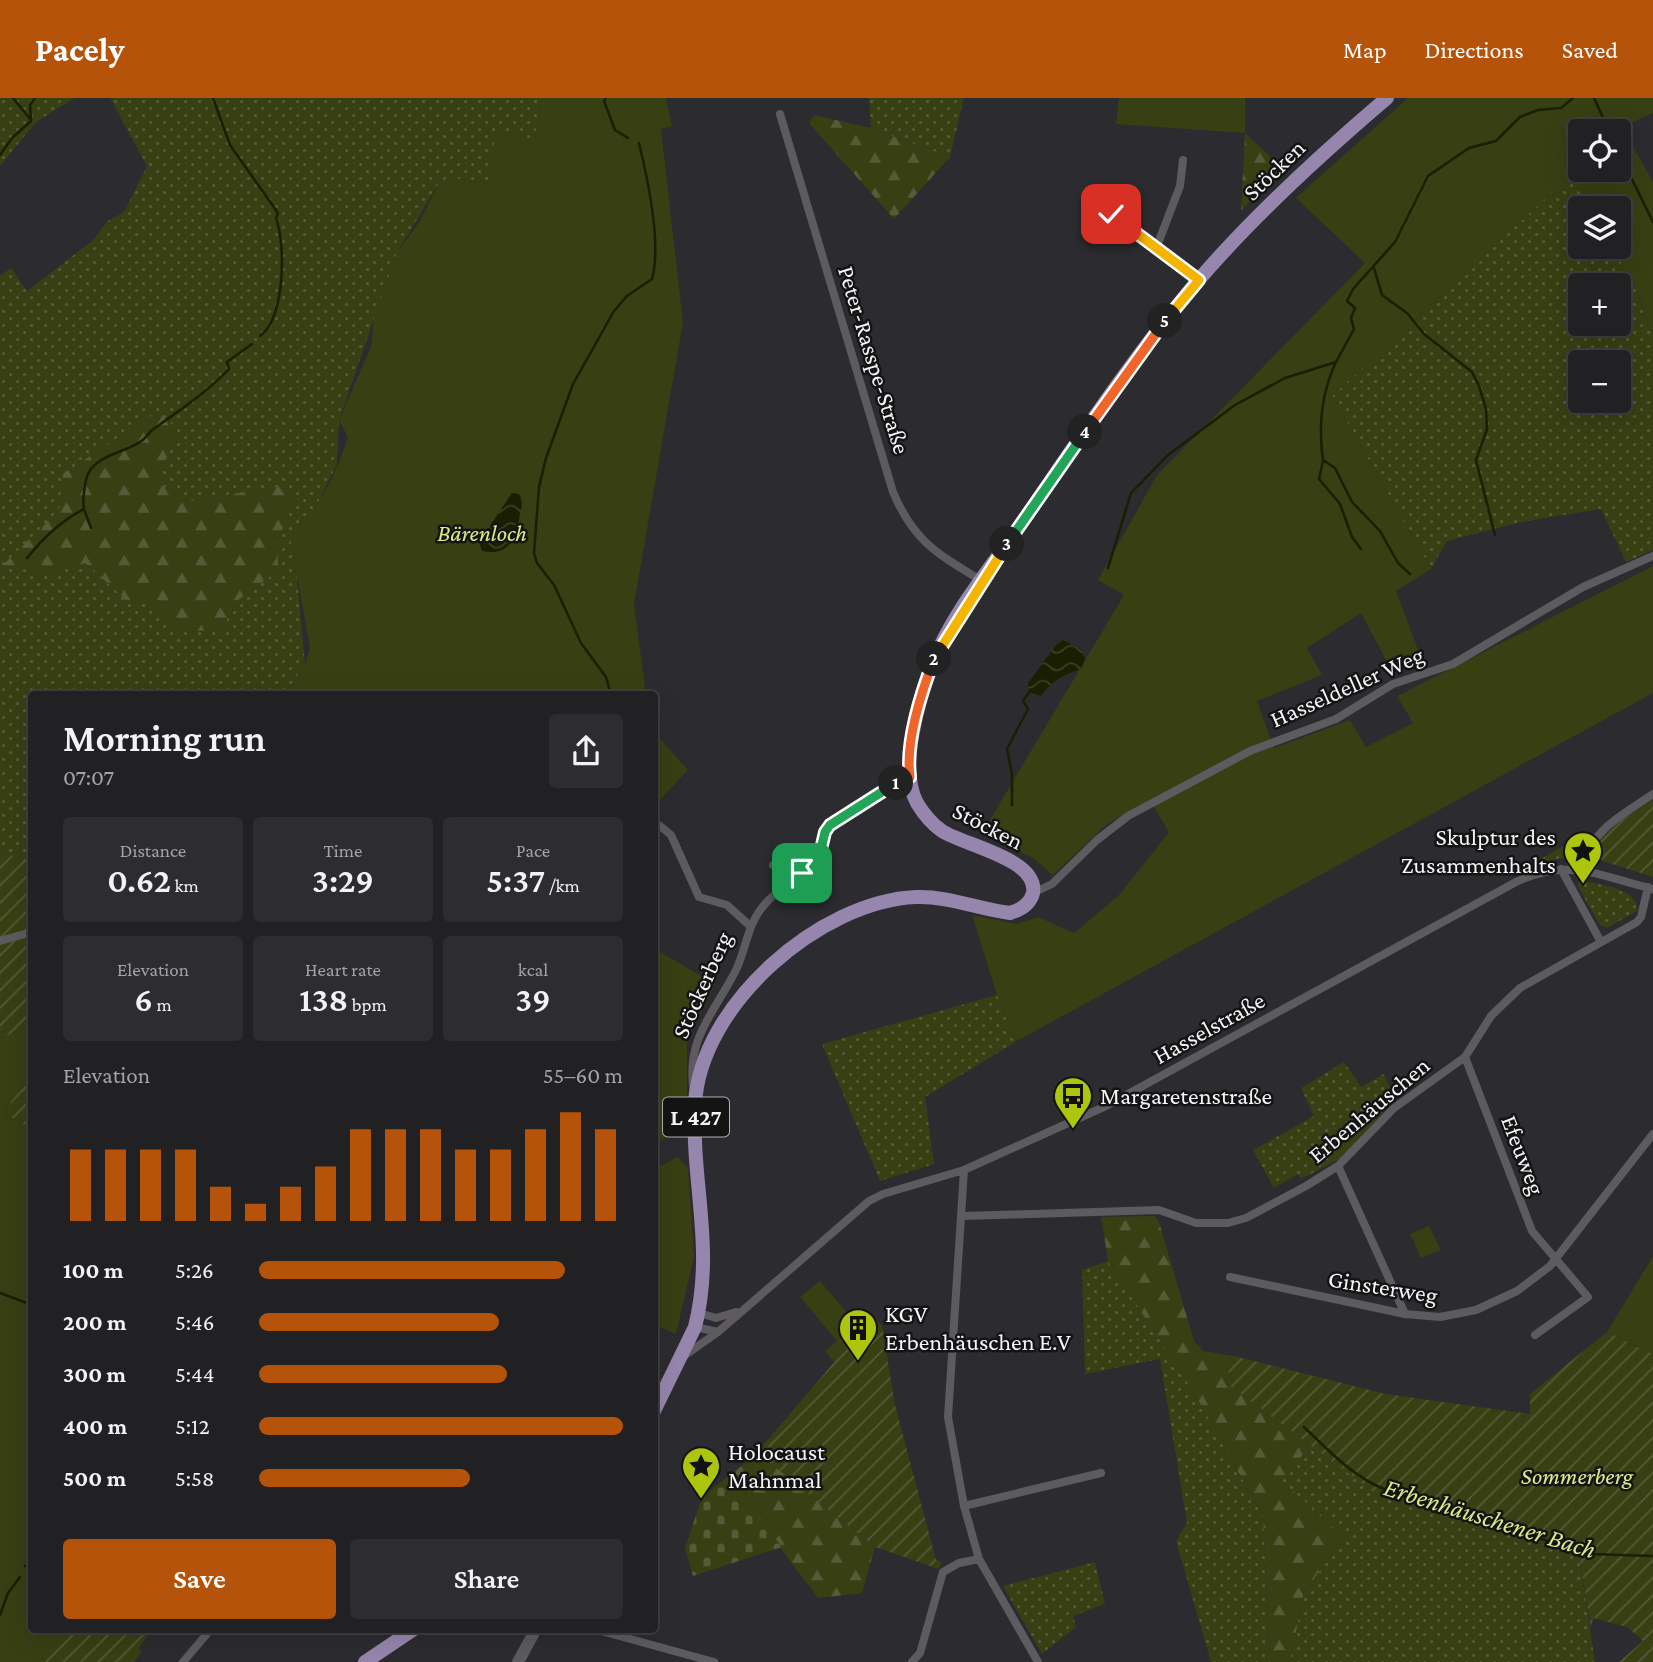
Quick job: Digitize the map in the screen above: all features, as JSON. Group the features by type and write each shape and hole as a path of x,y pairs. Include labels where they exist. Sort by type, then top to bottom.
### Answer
{"main road":[{"name":"Stöcken","path":"1033,893 1028,874 1020,866 943,831 918,804 910,777 909,755 933,662 982,581 1099,412 1199,280 1315,161 1387,98"},
{"name":"L 427","path":"658,1403 697,1320 705,1244 695,1103 706,1059 730,1013 751,985 800,941 845,914 874,903 915,897 939,898 1010,913 1025,906 1033,893"},
{"path":"365,1662 408,1633"},
{"path":"518,1662 534,1633"}],"street":[{"name":"Peter-Rasspe-Straße","path":"780,114 893,492 904,519 920,538 982,581"},
{"path":"1157,246 1181,186 1182,160"},
{"path":"1095,201 1199,280"},
{"name":"Hasseldeller Weg","path":"1033,893 1052,884 1097,840 1128,816 1250,751 1336,719 1393,684 1453,664 1583,587 1653,556"},
{"path":"773,865 783,867 798,858 819,858 825,832 837,819 910,777"},
{"path":"1578,869 1593,839 1602,829 1653,794"},
{"name":"Stöckerberg","path":"658,824 671,835 699,897 727,905 750,926"},
{"name":"Stöckerberg","path":"695,1103 690,1069 692,1054 707,1019 737,969 750,926 776,892 819,858"},
{"path":"1561,869 1601,942"},
{"name":"Hasselstraße","path":"681,1358 718,1332 738,1311 869,1201 964,1170 1106,1106 1516,882 1533,874 1578,869 1651,888"},
{"name":"Erbenhäuschen","path":"963,1216 1159,1210 1184,1220 1213,1225 1246,1218 1338,1166 1394,1108 1465,1057 1491,1016 1520,988 1641,917 1651,888"},
{"path":"0,941 28,933"},
{"name":"Efeuweg","path":"1465,1057 1528,1224 1557,1258"},
{"name":"Ginsterweg","path":"1230,1277 1405,1314 1450,1316 1488,1306 1529,1283 1557,1258 1653,1134"},
{"path":"1338,1166 1405,1314"},
{"path":"964,1170 963,1216 948,1400 964,1506 979,1559 1038,1662"},
{"path":"1535,1335 1588,1297 1557,1258"},
{"path":"697,1320 716,1318 738,1311"},
{"path":"697,1320 718,1332"},
{"path":"964,1506 1101,1473"},
{"path":"912,1662 920,1653 943,1572 959,1563 979,1559"},
{"path":"183,1662 208,1633"},
{"path":"609,1633 715,1662"}],"green space":[{"path":"0,98 75,98 36,122 0,166"},
{"path":"110,98 542,98 535,139 488,183 452,178 440,181 397,253 339,420 337,464 317,505 293,534 305,664 288,691 28,691 28,858 0,854 0,276 11,268 27,291 92,241 108,221 124,212 147,166"},
{"name":"Bärenloch","path":"542,98 666,98 672,126 661,129 683,322 634,604 645,691 288,691 305,664 310,648 291,542 299,525 323,495 342,454 348,437 339,420 371,347 374,318 397,253 420,221 440,181 452,178 488,183 496,132 535,139"},
{"path":"869,98 964,98 950,157 871,128"},
{"path":"1119,98 1245,98 1245,133 1116,124"},
{"path":"1408,98 1653,98 1653,113 1631,123 1631,119 1568,119 1568,178 1332,396 1431,569 1396,591 1418,650 1393,673 1361,613 1307,648 1322,675 1257,701 1274,748 1350,720 1366,747 1413,723 1397,696 1653,566 1653,693 1017,1041 997,995 972,915 1017,924 1038,917 1074,933 1119,895 1169,832 1150,801 1107,824 1053,875 1033,858 982,833 1124,595 1098,580 1157,475 1365,263 1296,198"},
{"path":"814,115 871,128 950,157 894,219 809,123"},
{"path":"1245,133 1285,170 1241,210"},
{"path":"1631,143 1653,182 1653,334 1631,280 1631,273 1627,273 1619,259 1631,259 1631,196 1582,196 1574,182 1631,182"},
{"path":"1568,177 1568,182 1574,182 1582,196 1568,196 1568,259 1619,259 1627,273 1568,273 1568,336 1631,336 1631,280 1653,334 1653,550 1626,562 1601,509 1521,522 1447,541 1431,569 1332,396"},
{"path":"157,412 177,428 158,483 187,501 279,487 293,500 276,547 279,570 230,606 225,629 180,632 143,600 131,605 86,563 47,574 3,565 59,510 63,474"},
{"path":"658,736 688,770 658,802"},
{"path":"1653,799 1653,877 1593,858 1594,850 1606,833"},
{"path":"1590,831 1578,854 1538,864 1537,861"},
{"path":"0,854 28,858 28,1018 19,1031 0,1038"},
{"path":"1581,880 1625,892 1636,903 1637,911 1607,928 1600,925 1577,885"},
{"path":"658,951 715,984 687,1041 687,1117 677,1131 658,1142"},
{"path":"997,995 1017,1041 925,1097 934,1164 880,1181 822,1044"},
{"path":"28,1018 28,1076 4,1113 28,1127 28,1633 150,1633 138,1648 142,1651 133,1662 0,1662 0,1038 19,1031"},
{"path":"1344,1062 1361,1087 1384,1074 1396,1100 1339,1159 1301,1179 1298,1174 1274,1188 1253,1150 1314,1116 1301,1088"},
{"path":"28,1076 28,1127 4,1113"},
{"path":"678,1157 688,1168 694,1257 676,1334 658,1326 658,1167"},
{"path":"1155,1216 1194,1341 1203,1351 1234,1356 1225,1382 1312,1444 1281,1480 1345,1538 1304,1591 1290,1662 1270,1662 1263,1516 1196,1396 1108,1261 1101,1217"},
{"path":"1429,1226 1441,1250 1421,1258 1410,1234"},
{"path":"1653,1256 1653,1354 1607,1332"},
{"path":"1108,1261 1147,1317 1199,1401 1263,1516 1270,1662 1211,1662 1176,1541 1187,1523 1160,1359 1085,1374 1082,1270"},
{"path":"820,1281 862,1330 835,1363 825,1351 837,1341 800,1297"},
{"path":"872,1318 882,1325 895,1405 936,1560 942,1562 939,1569 875,1547 756,1449 765,1443"},
{"name":"Sommerberg","path":"1607,1332 1653,1354 1653,1662 1619,1662 1643,1641 1627,1627 1593,1618 1591,1629 1579,1555 1376,1494 1225,1382 1234,1356 1386,1394 1530,1414 1530,1394"},
{"path":"1312,1444 1376,1494 1579,1555 1595,1662 1290,1662 1304,1591 1345,1538 1280,1480"},
{"path":"759,1453 875,1547 862,1593 818,1598 727,1477"},
{"path":"727,1477 782,1547 693,1576 685,1548 702,1497"},
{"path":"1095,1562 1105,1604 1073,1616 1076,1627 1042,1654 1003,1586"},
{"path":"58,1633 150,1633 138,1648 142,1651 133,1662 37,1662"}],"water":[{"path":"512,493 519,494 522,504 514,538 499,551 482,551 479,542"},
{"path":"1063,640 1081,649 1085,659 1081,669 1059,679 1041,696 1029,692 1028,683 1056,645"}],"waterway":[{"path":"13,98 31,120"},
{"path":"0,155 12,138 31,121 30,105 35,98"},
{"path":"213,98 230,145 278,213 276,218 282,263 279,298 268,327 260,336"},
{"path":"606,98 604,101 615,130 628,138"},
{"path":"1108,568 1131,493 1168,455 1235,405 1285,378 1336,362 1354,329 1351,318 1355,308 1347,301 1353,289 1395,242 1428,176 1469,148 1496,141 1520,117 1538,110 1561,108 1573,98"},
{"path":"1594,98 1604,119"},
{"path":"610,691 606,677 581,643 554,585 537,563 534,553 539,487 546,458 573,384 614,311 627,296 652,279 655,230 639,143"},
{"path":"1631,177 1653,222"},
{"path":"1374,268 1382,295 1407,313 1424,334 1472,372 1479,386 1486,409 1487,429 1476,460 1495,535"},
{"path":"27,558 53,530 84,509 86,479 93,466 142,441 152,430 211,386 229,369 227,362 252,344"},
{"path":"1336,362 1322,410 1323,460 1335,468 1352,502 1380,531 1398,563 1410,574"},
{"path":"1323,461 1319,479 1340,504 1352,537 1361,549"},
{"path":"84,509 91,528"},
{"path":"1012,805 1012,774 1007,749 1028,709 1023,701 1030,691"},
{"path":"0,1293 28,1304"},
{"name":"Erbenhäuschener Bach","path":"1304,1427 1352,1471 1386,1490 1589,1554 1653,1556"},
{"path":"0,1615 8,1593 20,1577"}],"place":[{"name":"Skulptur des Zusammenhalts","path":"1583,885"},
{"name":"Margaretenstraße","path":"1073,1130"},
{"name":"KGV Erbenhäuschen E.V","path":"858,1362"},
{"name":"Holocaust Mahnmal","path":"701,1500"}],"route":[{"path":"802,873 819,858 825,832 830,825 910,777 909,755 930,672 940,647 1001,553 1099,412 1172,312 1199,280 1111,214"}]}
